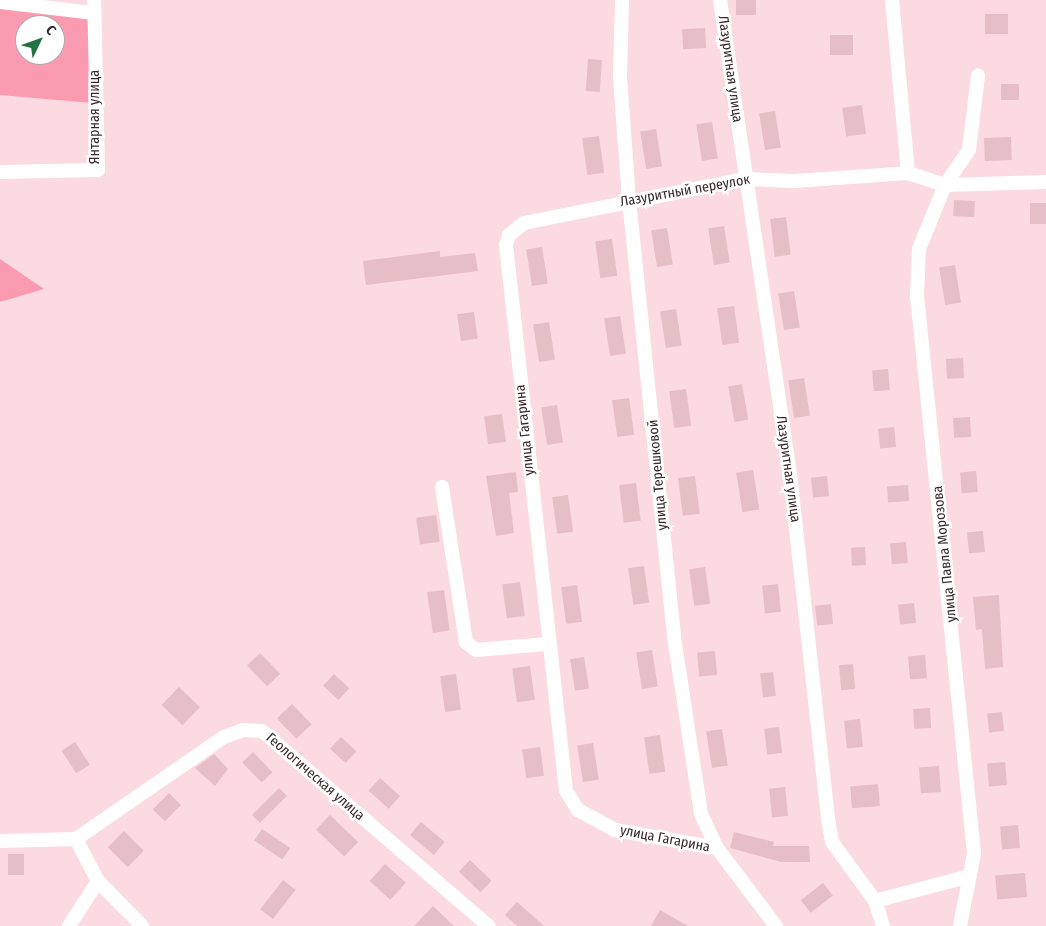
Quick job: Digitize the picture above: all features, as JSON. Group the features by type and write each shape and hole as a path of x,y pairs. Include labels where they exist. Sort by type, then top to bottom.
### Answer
{"street":[{"name":"улица Терешковой","path":"622,0 620,77 629,200 674,637 701,814 717,848 776,926"},
{"name":"Лазуритная улица","path":"720,0 744,179 791,483 832,842 875,901 883,926"},
{"path":"892,0 908,173"},
{"path":"0,2 94,6"},
{"name":"Янтарная улица","path":"0,172 98,170 94,6"},
{"name":"улица Павла Морозова","path":"960,926 974,844 917,296 919,249 945,185 969,150 978,76"},
{"name":"Лазуритный переулок","path":"524,223 629,200 744,179 795,181 908,173 945,185 1046,182"},
{"name":"улица Гагарина","path":"524,223 509,235 506,245 548,644 566,791 578,810 615,830 717,848"},
{"path":"442,487 466,642 476,650 548,644"},
{"name":"Геологическая улица","path":"76,839 224,737 243,730 262,732 489,926"},
{"path":"0,841 76,839 98,881 142,926"},
{"path":"875,901 970,876"},
{"path":"69,926 98,881"}],"shaded area":[{"path":"0,7 59,15 15,15 15,65 65,65 65,16 89,19 92,103 0,95"},
{"path":"0,259 44,289 0,302"}],"building":[{"path":"736,0 756,0 756,15 736,15"},
{"path":"985,14 1008,14 1008,34 985,34"},
{"path":"705,28 706,48 683,49 682,29"},
{"path":"830,35 853,35 853,55 830,55"},
{"path":"588,59 602,60 600,92 586,91"},
{"path":"1001,84 1019,84 1019,100 1001,100"},
{"path":"862,105 866,134 846,137 842,108"},
{"path":"775,111 781,148 765,150 759,114"},
{"path":"712,122 718,159 702,161 696,125"},
{"path":"656,129 662,167 646,169 640,132"},
{"path":"599,136 604,173 587,175 582,138"},
{"path":"1011,137 1012,160 985,161 984,138"},
{"path":"954,200 975,201 974,217 953,216"},
{"path":"1030,203 1046,203 1046,224 1030,224"},
{"path":"786,217 791,255 775,257 770,219"},
{"path":"724,226 730,263 714,265 708,229"},
{"path":"667,228 673,265 657,267 651,231"},
{"path":"612,239 617,276 600,278 595,241"},
{"path":"542,247 548,284 532,286 526,250"},
{"path":"440,251 440,257 475,253 478,271 366,285 363,261"},
{"path":"955,265 961,303 945,305 939,268"},
{"path":"794,291 800,328 784,330 778,294"},
{"path":"734,306 739,343 722,345 717,308"},
{"path":"676,309 682,346 666,348 660,312"},
{"path":"474,312 478,339 461,341 457,314"},
{"path":"620,316 626,354 610,356 604,319"},
{"path":"549,322 555,360 539,362 533,325"},
{"path":"963,358 964,378 947,379 946,359"},
{"path":"888,369 890,390 874,391 872,370"},
{"path":"804,378 810,416 794,418 788,381"},
{"path":"742,384 748,419 734,422 728,386"},
{"path":"686,389 691,426 674,428 669,391"},
{"path":"629,398 634,435 617,437 612,400"},
{"path":"557,405 563,443 547,445 541,408"},
{"path":"502,414 506,442 488,444 484,417"},
{"path":"970,417 971,437 954,438 953,418"},
{"path":"894,427 896,447 880,449 878,429"},
{"path":"753,470 759,510 742,512 736,473"},
{"path":"976,471 978,492 962,493 960,472"},
{"path":"516,472 518,492 509,493 514,533 496,536 486,476"},
{"path":"695,476 700,514 683,516 678,478"},
{"path":"827,476 829,496 813,498 811,478"},
{"path":"636,483 641,521 624,523 619,485"},
{"path":"908,485 909,501 888,502 887,486"},
{"path":"568,495 573,532 557,534 552,497"},
{"path":"436,515 440,542 420,545 416,518"},
{"path":"983,531 985,552 969,553 967,532"},
{"path":"906,542 908,563 892,564 890,543"},
{"path":"865,547 866,565 852,566 851,548"},
{"path":"644,566 649,603 633,605 628,568"},
{"path":"705,567 710,604 694,606 689,569"},
{"path":"520,582 525,616 507,618 502,585"},
{"path":"778,584 781,612 765,614 762,586"},
{"path":"577,585 582,622 566,624 561,587"},
{"path":"444,590 450,631 433,633 427,592"},
{"path":"999,595 1003,667 985,669 982,629 976,630 973,597"},
{"path":"914,603 916,623 900,625 898,605"},
{"path":"831,604 833,624 817,626 815,606"},
{"path":"652,650 658,687 642,689 636,653"},
{"path":"715,651 717,675 699,676 697,653"},
{"path":"260,653 280,674 267,686 247,666"},
{"path":"925,655 927,678 910,679 908,656"},
{"path":"584,657 589,689 575,691 570,659"},
{"path":"853,664 855,689 841,690 839,665"},
{"path":"530,666 535,700 517,702 512,669"},
{"path":"773,672 776,696 763,697 760,674"},
{"path":"334,674 349,688 338,700 323,686"},
{"path":"456,674 461,710 445,712 440,676"},
{"path":"179,687 200,707 182,725 162,705"},
{"path":"292,704 311,724 296,739 277,719"},
{"path":"930,708 931,728 914,729 913,709"},
{"path":"1002,712 1004,731 989,732 987,714"},
{"path":"860,719 863,747 847,749 844,721"},
{"path":"779,727 782,753 767,755 764,729"},
{"path":"722,729 728,766 712,768 706,732"},
{"path":"660,735 665,772 649,774 644,737"},
{"path":"341,737 356,751 345,763 330,749"},
{"path":"75,742 90,765 76,773 62,751"},
{"path":"593,743 599,780 583,782 577,746"},
{"path":"540,747 544,776 526,778 522,750"},
{"path":"253,752 272,772 262,783 242,762"},
{"path":"214,754 228,769 215,786 195,768"},
{"path":"1005,762 1007,785 989,786 987,764"},
{"path":"939,766 941,792 921,793 919,767"},
{"path":"380,778 400,796 389,809 369,791"},
{"path":"878,784 880,806 852,808 850,786"},
{"path":"785,787 788,816 772,818 769,789"},
{"path":"279,788 287,796 260,823 252,815"},
{"path":"169,793 181,805 165,821 153,809"},
{"path":"330,815 358,842 344,856 316,829"},
{"path":"421,822 445,842 434,855 410,835"},
{"path":"1018,825 1020,848 1002,849 1000,827"},
{"path":"262,829 290,848 282,860 254,841"},
{"path":"124,831 144,851 128,867 108,847"},
{"path":"734,832 774,842 773,846 809,846 810,862 781,862 730,848"},
{"path":"8,854 24,854 24,875 8,875"},
{"path":"470,860 492,881 480,892 459,872"},
{"path":"385,864 406,883 390,900 370,881"},
{"path":"1025,873 1027,897 997,900 995,876"},
{"path":"283,880 296,890 273,919 260,909"},
{"path":"823,883 833,896 811,913 801,900"},
{"path":"517,902 544,926 517,926 505,915"},
{"path":"433,906 454,926 414,926"},
{"path":"660,910 688,926 651,926"}]}
